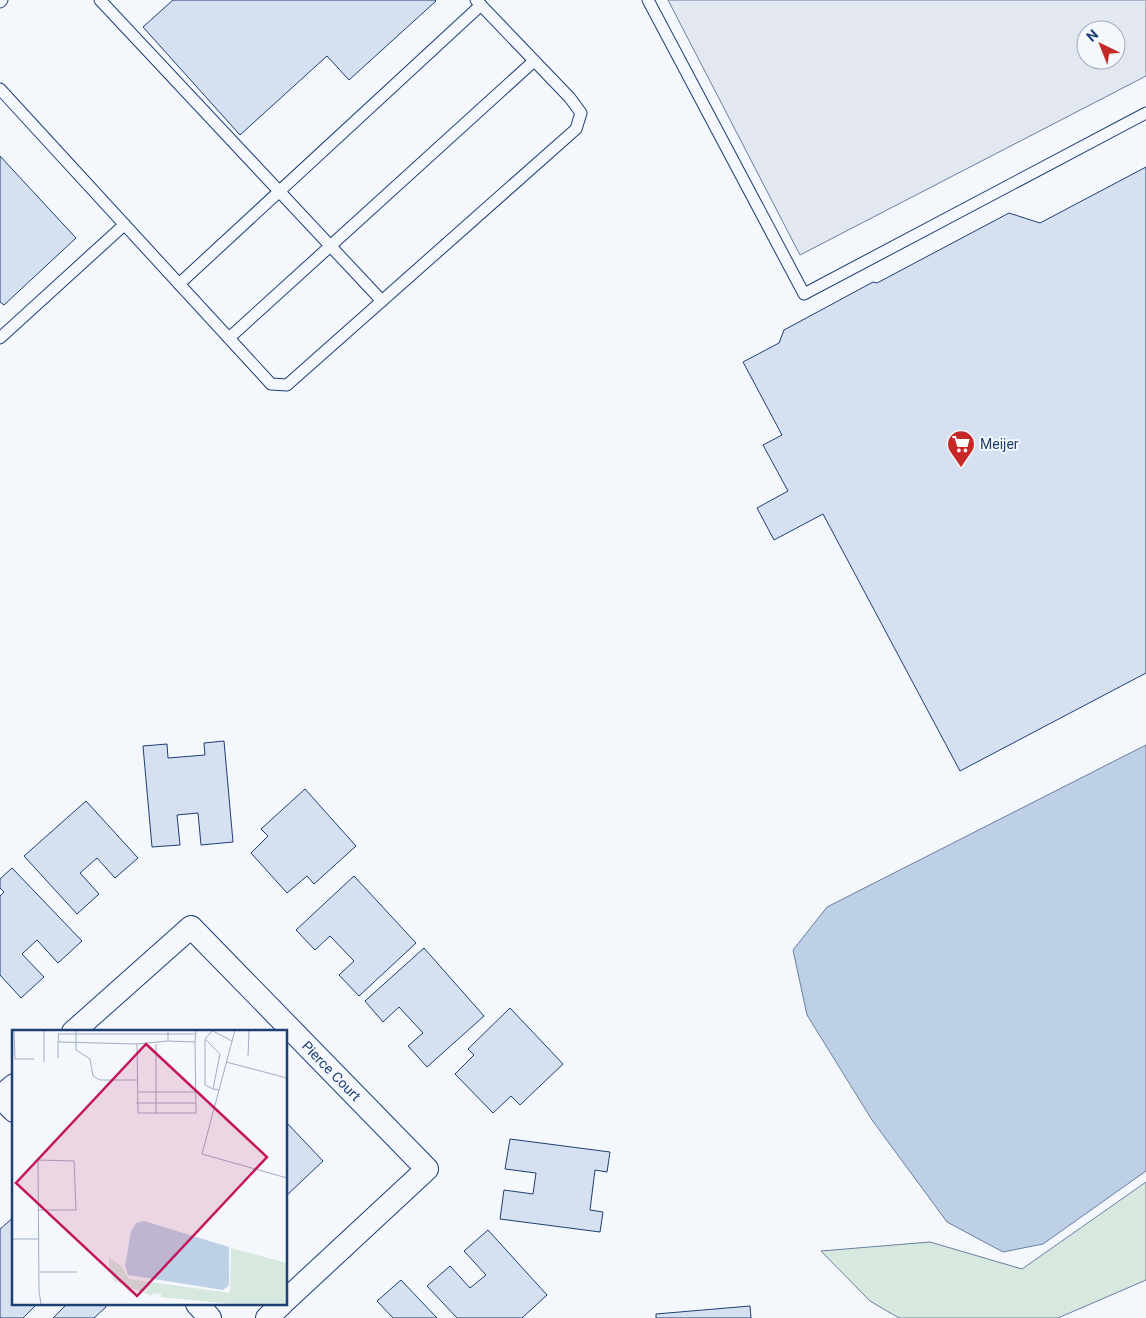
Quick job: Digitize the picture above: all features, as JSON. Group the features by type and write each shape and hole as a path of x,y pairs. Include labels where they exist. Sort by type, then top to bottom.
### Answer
{"street":[{"name":"Pierce Court","path":"75,1030 191,927 427,1169 288,1298"},
{"path":"12,1087 0,1097 12,1109"},
{"path":"199,1306 210,1318"},
{"path":"267,1318 280,1306"}],"lane":[{"path":"100,0 382,301"},
{"path":"648,0 804,294 1146,113"},
{"path":"0,90 271,384 287,385 576,129 581,113 570,98 479,2 280,192 179,284"},
{"path":"229,338 534,61"},
{"path":"0,338 124,225"}],"shaded area":[{"path":"668,0 1146,0 1146,76 800,255"},
{"path":"1146,1182 1146,1280 1058,1318 899,1318 870,1301 821,1251 930,1242 1022,1269"}],"water":[{"path":"1146,745 1146,1171 1043,1244 1003,1252 947,1222 872,1120 807,1015 793,950 827,907"}],"building":[{"path":"173,0 436,1 349,80 327,56 240,135 143,27"},
{"path":"0,156 76,238 4,305 0,302"},
{"name":"Meijer","path":"1146,167 1146,673 960,771 823,514 774,540 757,508 788,491 763,445 782,435 743,362 779,343 784,330 873,282 877,283 1009,213 1040,223"},
{"path":"224,741 233,842 201,845 198,813 177,815 180,845 152,847 143,746 167,744 168,758 205,755 204,743"},
{"path":"305,789 356,846 314,884 307,876 287,893 251,853 268,836 261,829"},
{"path":"86,801 138,858 115,878 97,858 80,873 99,894 77,914 24,856"},
{"path":"12,868 82,941 58,963 37,940 22,954 44,977 21,998 0,975 0,896 4,892 0,888 0,879"},
{"path":"354,876 416,943 359,996 339,975 354,961 330,936 315,950 296,930"},
{"path":"424,948 484,1016 427,1067 408,1046 423,1033 399,1007 383,1022 365,1001"},
{"path":"510,1008 563,1064 520,1105 511,1096 493,1113 455,1074 474,1055 468,1049"},
{"path":"288,1124 323,1161 288,1194"},
{"path":"510,1139 610,1152 607,1172 595,1170 590,1210 603,1212 600,1232 500,1219 504,1190 533,1194 536,1173 505,1169"},
{"path":"12,1219 12,1306 35,1306 23,1318 0,1318 0,1229"},
{"path":"488,1230 547,1295 522,1318 457,1318 427,1286 450,1266 470,1288 486,1275 464,1251"},
{"path":"401,1280 437,1318 393,1318 377,1301"},
{"path":"65,1306 106,1307 94,1318 53,1318"},
{"path":"750,1306 751,1318 656,1318 656,1314"}],"place":[{"name":"Meijer","path":"961,468"}]}
